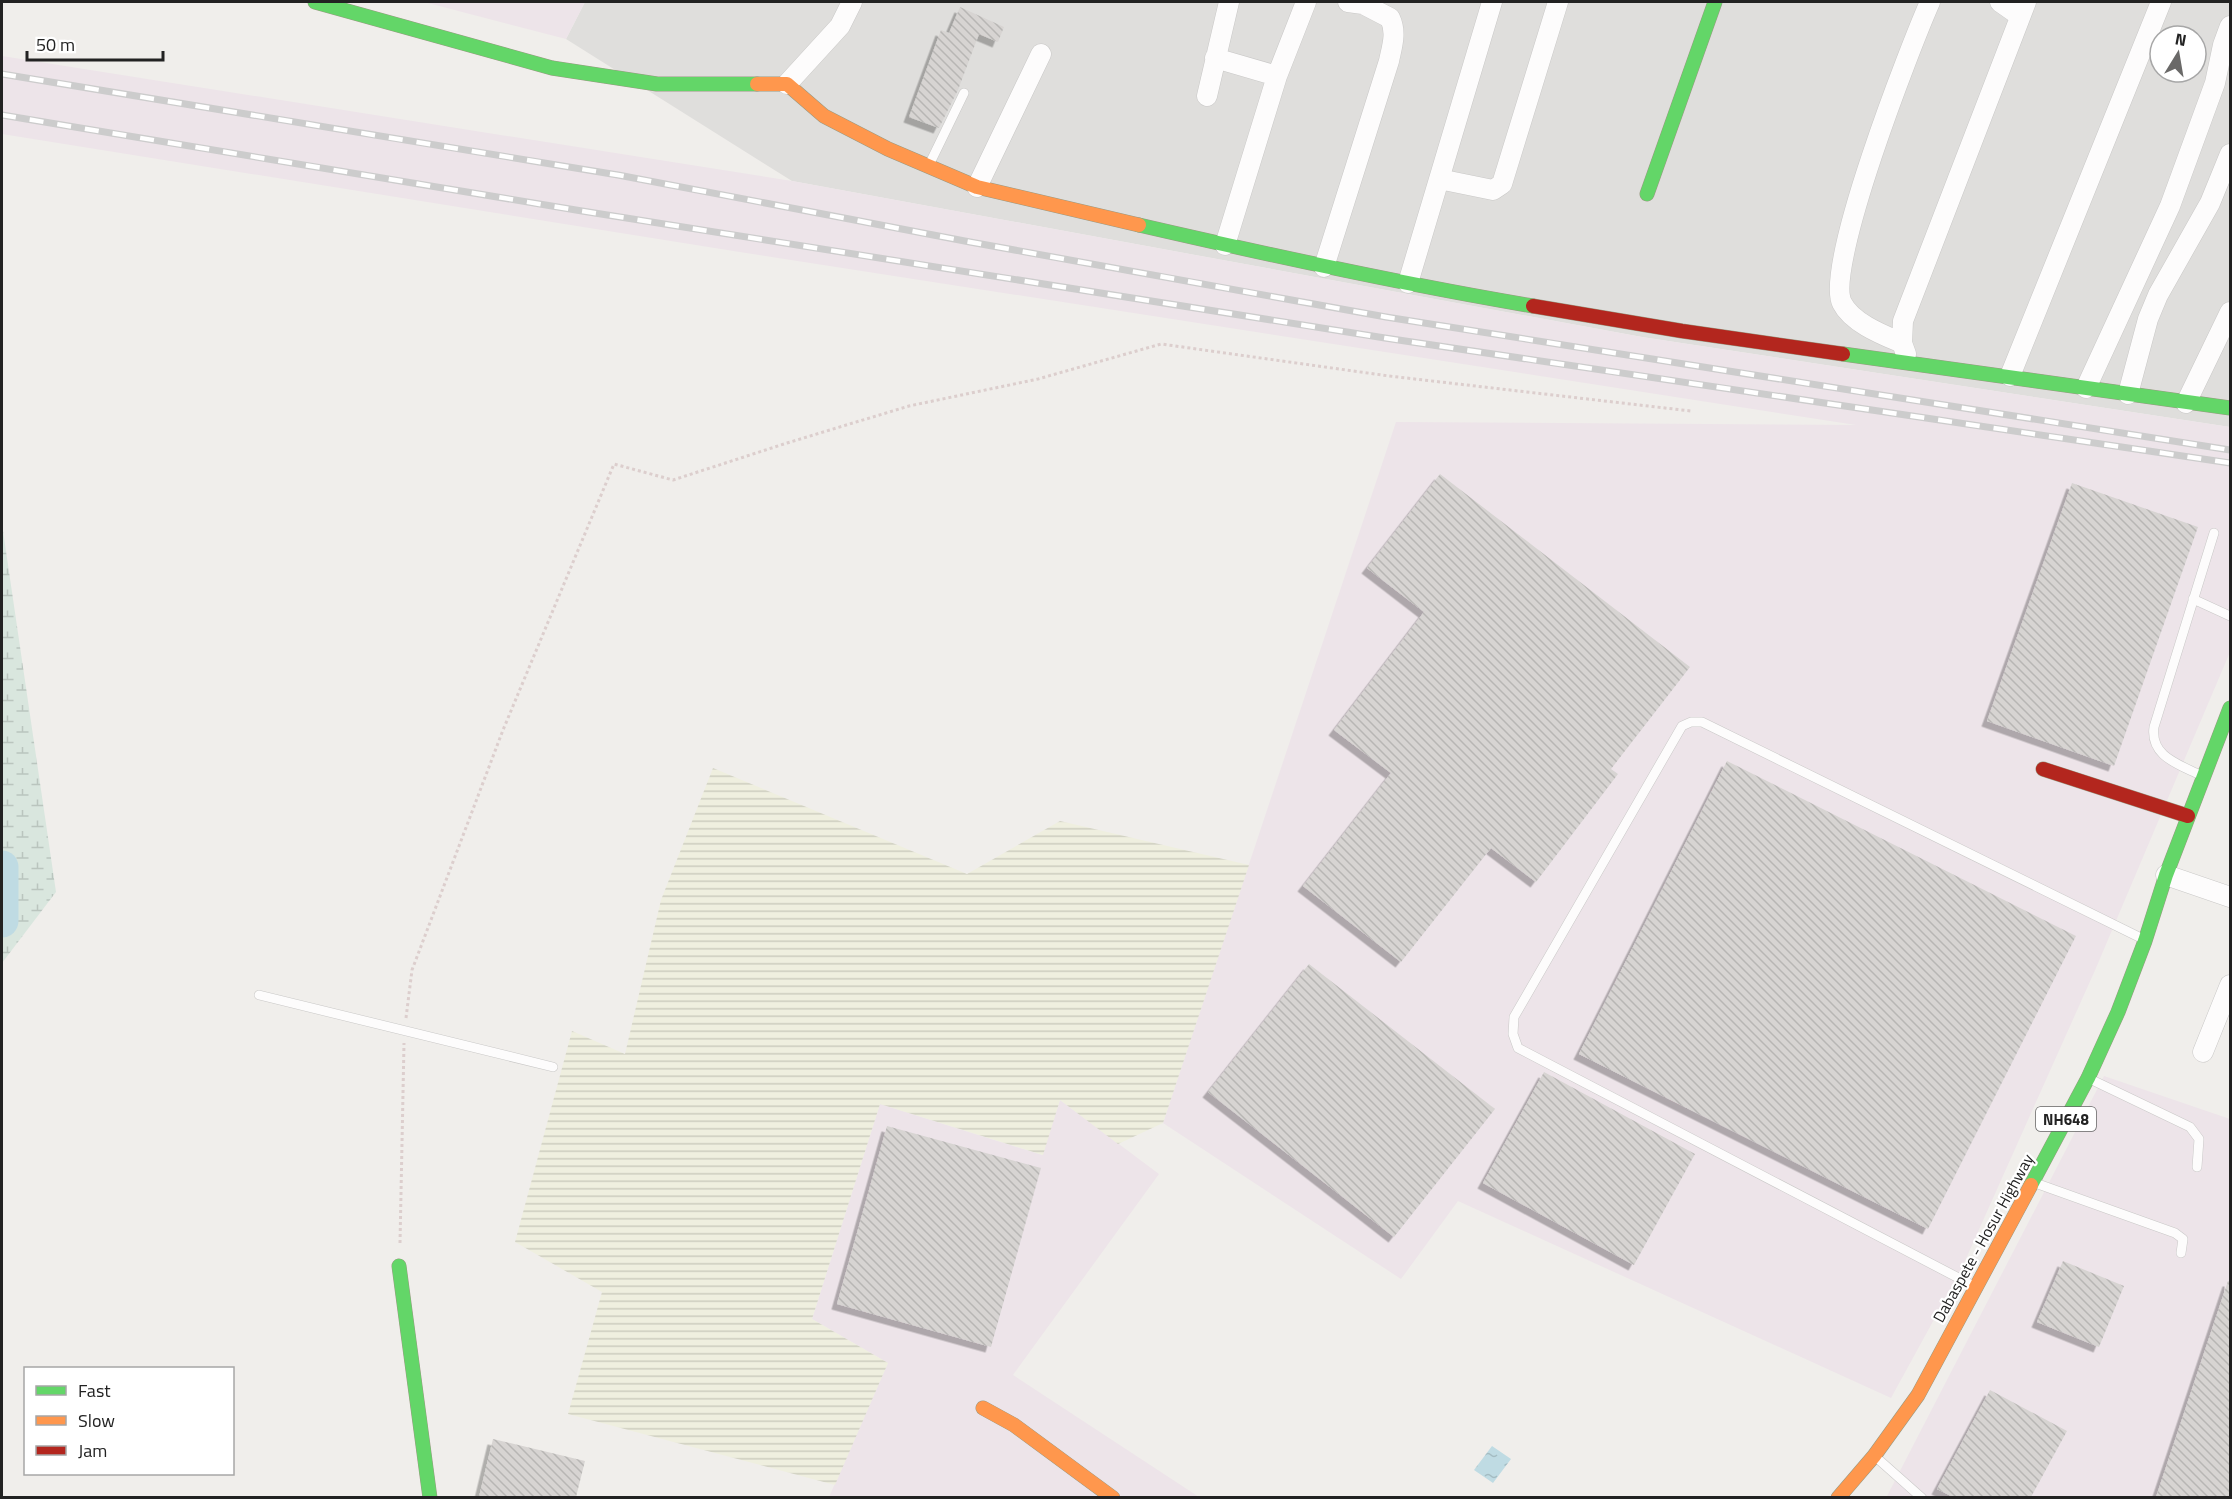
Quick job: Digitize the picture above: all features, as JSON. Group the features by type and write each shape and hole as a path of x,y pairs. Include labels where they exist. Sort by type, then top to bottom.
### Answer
{"main road":[{"path":"315,2 552,68 657,84 787,84 824,116 888,149 977,187 1324,267 1408,284 1682,331 2230,408"},
{"path":"1647,194 1715,2"},
{"name":"Dabaspete - Hosur Highway","path":"1838,1497 1874,1456 1918,1395 2088,1078 2118,1012 2145,941 2166,875 2230,708"},
{"path":"2043,769 2188,816"},
{"path":"399,1266 430,1497"},
{"path":"983,1408 1014,1425 1113,1497"}],"street":[{"path":"787,84 840,26 852,2"},
{"path":"1207,96 1229,2"},
{"path":"1225,246 1277,76 1306,2"},
{"path":"1324,267 1394,39 1390,18 1363,4 1348,2"},
{"path":"1408,284 1492,2"},
{"path":"1439,178 1493,190 1502,184 1558,2"},
{"path":"1902,343 1874,331 1842,304 1839,293 1840,279 1853,210 1930,2"},
{"path":"1909,362 1902,343 1903,321 2023,9 2000,2"},
{"path":"2010,376 2161,2"},
{"path":"2086,388 2170,206 2215,83 2223,45 2230,26"},
{"path":"977,187 1041,54"},
{"path":"1215,58 1277,76"},
{"path":"2128,394 2148,320 2158,295 2210,202 2230,153"},
{"path":"2186,403 2230,312"},
{"path":"2166,875 2230,897"},
{"path":"2204,1052 2230,985"}],"lane":[{"path":"929,167 964,93"},
{"path":"2203,777 2166,758 2152,738 2214,533"},
{"path":"2193,599 2230,616"},
{"path":"1974,1287 1518,1048 1513,1034 1514,1017 1682,726 1691,722 1702,722 2145,941"},
{"path":"259,994 553,1066"},
{"path":"2088,1078 2190,1126 2199,1139 2198,1167"},
{"path":"2033,1182 2175,1233 2183,1239 2181,1253"},
{"path":"1874,1456 1922,1497"}],"path":[{"path":"399,1266 405,1029 412,970 504,730 614,464 674,480 909,406 1038,380 1161,344 1389,376 1691,411"}],"shaded area":[{"path":"424,2 585,2 566,39"},
{"path":"585,2 2230,2 2230,427 1642,337 792,181 566,39"},
{"path":"2,56 792,181 1642,337 2230,427 2230,652 2096,968 1960,1272 1891,1398 1458,1201 1401,1279 1163,1123 1396,422 1856,425 746,253 2,134"},
{"path":"2104,1076 2230,1119 2230,1497 1886,1498"},
{"path":"1060,1100 1159,1174 1013,1375 1199,1497 829,1497 888,1363 812,1319 880,1104 1042,1155"}],"green space":[{"path":"2,524 56,892 2,963"},
{"path":"713,768 967,874 1060,821 1249,865 1163,1123 1118,1144 1060,1100 1043,1155 880,1104 812,1319 888,1363 835,1485 568,1414 602,1292 515,1242 572,1031 625,1054 661,900"}],"water":[{"path":"1492,1446 1511,1459 1493,1483 1474,1470"}],"building":[{"path":"960,7 1004,27 998,42 979,34 958,90 939,128 909,117 941,30 949,33"},
{"path":"1440,474 1690,667 1611,769 1618,774 1536,882 1491,848 1401,962 1303,886 1391,773 1334,730 1424,612 1367,568"},
{"path":"2072,483 2198,527 2114,766 1987,721"},
{"path":"1727,761 2076,936 1928,1229 1579,1054"},
{"path":"1309,964 1495,1109 1394,1237 1208,1092"},
{"path":"1544,1072 1695,1154 1634,1265 1483,1183"},
{"path":"887,1126 1041,1168 991,1347 837,1304"},
{"path":"2063,1261 2124,1286 2099,1347 2037,1322"},
{"path":"2228,1281 2230,1281 2230,1497 2156,1497"},
{"path":"1990,1390 2067,1431 2031,1497 1953,1497 1937,1489"},
{"path":"493,1439 585,1461 576,1497 479,1497"}],"waterway":[{"path":"2,867 2,921"}],"railway":[{"path":"2,74 618,175 970,242 1386,317 2230,450"},
{"path":"2,115 582,211 1385,338 2230,463"}],"traffic: fast":[{"path":"315,2 552,68 657,84 757,84"},
{"path":"1647,194 1715,2"},
{"path":"1139,225 1335,268 1533,306"},
{"path":"1843,354 2230,408"},
{"path":"2031,1185 2088,1078 2118,1012 2145,941 2166,875 2230,708"},
{"path":"399,1266 430,1498"}],"traffic: slow":[{"path":"757,84 787,84 824,116 888,149 977,187 1139,225"},
{"path":"1838,1498 1874,1456 1918,1395 2031,1185"},
{"path":"983,1408 1014,1425 1113,1498"}],"traffic: jam":[{"path":"1533,306 1682,331 1843,354"},
{"path":"2043,769 2188,816"}]}
